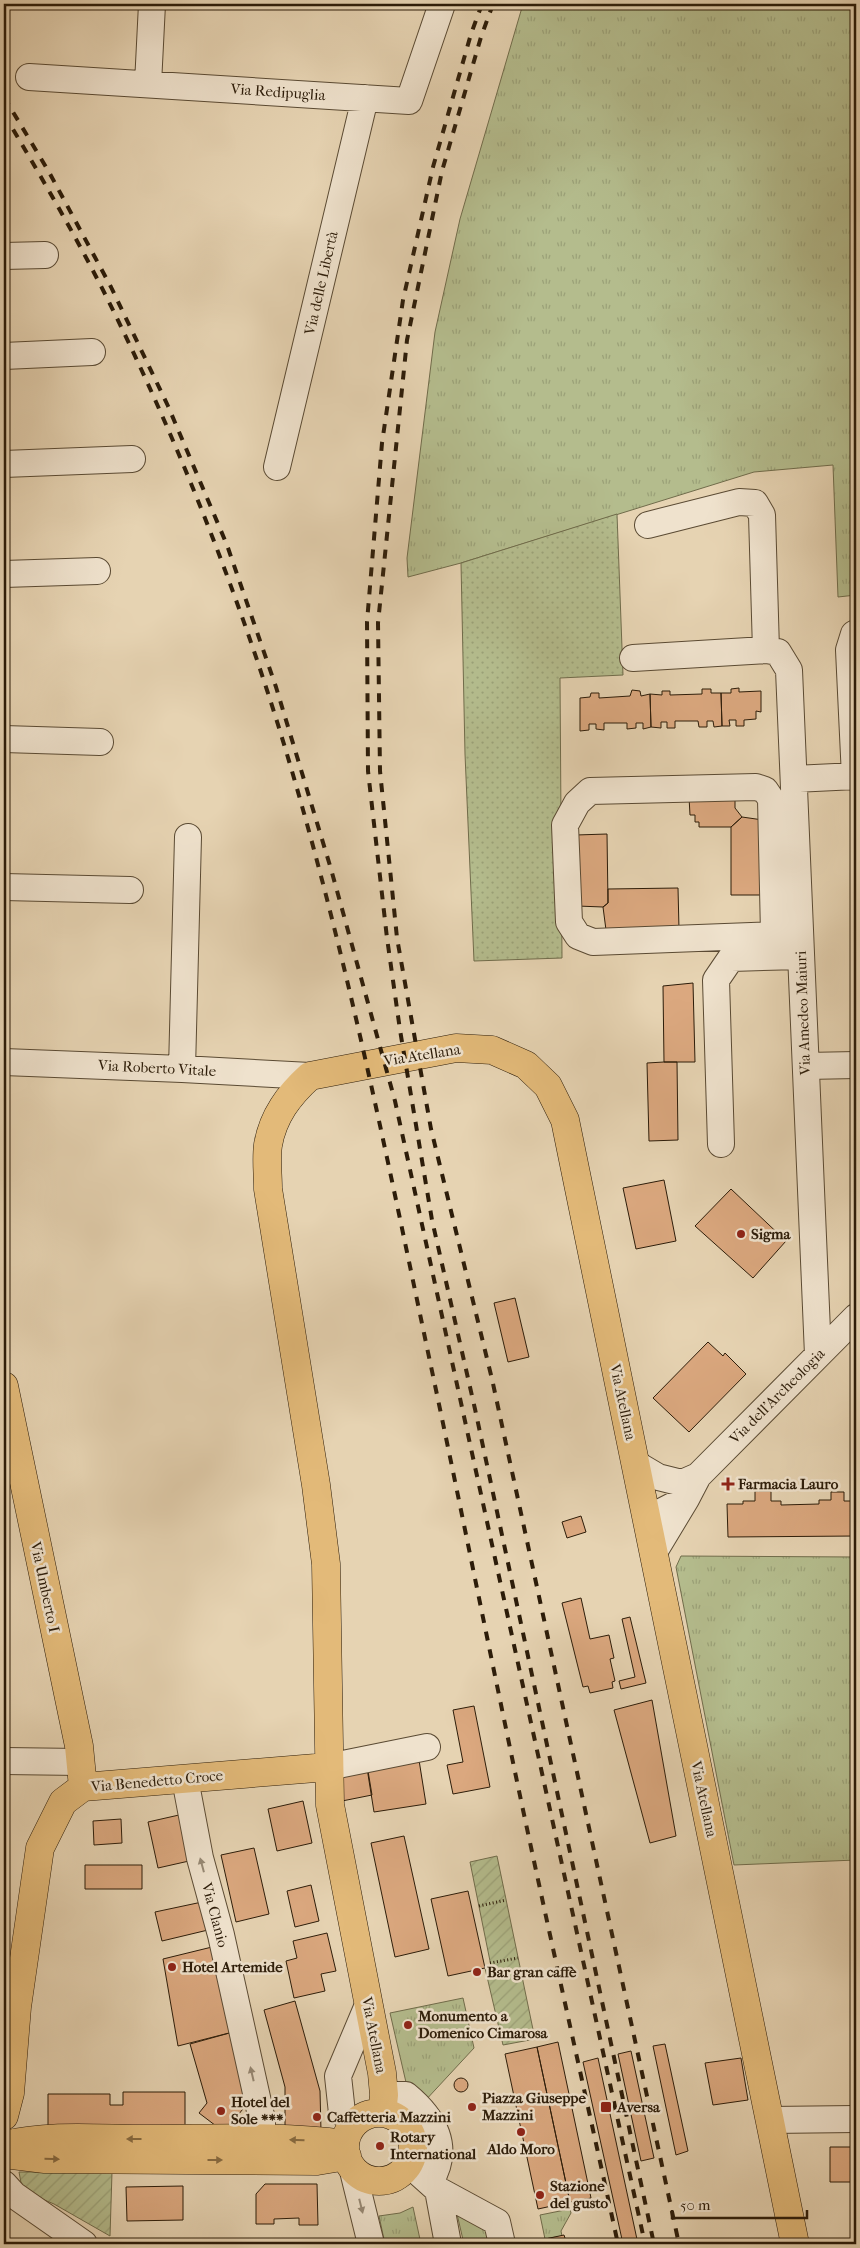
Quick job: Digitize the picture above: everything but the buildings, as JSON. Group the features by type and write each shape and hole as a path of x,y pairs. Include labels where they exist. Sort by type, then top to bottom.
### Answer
{"main road":[{"name":"Via Atellana","path":"383,2104 376,2036 368,2005 330,1805 326,1564 316,1485 268,1189 268,1146 279,1111 294,1090 310,1076 456,1048 492,1050 526,1065 548,1086 565,1120 795,2244"},
{"name":"Via Umberto I","path":"4,1386 82,1775"},
{"name":"Via Benedetto Croce","path":"4,2116 10,2093 17,2007 40,1848 63,1802 82,1775 185,1779 328,1766"},
{"path":"4,2154 45,2159 317,2160 346,2143 351,2128 383,2104 409,2131 413,2142 413,2153 409,2164 397,2176 381,2181 360,2175 346,2143"},
{"path":"4,2146 42,2139 262,2139 318,2140 346,2143"}],"street":[{"path":"148,84 152,4"},
{"name":"Via Redipuglia","path":"29,77 409,101 442,4"},
{"name":"Via delle Libertà","path":"277,467 365,98"},
{"path":"4,256 44,255"},
{"path":"4,356 92,352"},
{"path":"4,464 132,459"},
{"path":"633,658 766,650 762,515 754,503 739,502 648,525"},
{"path":"4,574 97,572"},
{"path":"794,779 855,776 849,650 856,633"},
{"name":"Via Amedeo Maiuri","path":"766,650 778,652 789,670 818,1355"},
{"path":"4,739 100,742"},
{"path":"774,934 771,799 765,790 756,787 590,791 577,803 565,825 569,922 578,936 593,942 774,934 801,945"},
{"path":"182,1068 188,837"},
{"path":"4,887 130,890"},
{"path":"721,1144 716,980 730,958 801,945"},
{"name":"Via Roberto Vitale","path":"4,1062 182,1068 310,1076"},
{"path":"806,1066 856,1065"},
{"name":"Via dell'Archeologia","path":"644,1508 665,1492 689,1486 856,1317"},
{"path":"636,1464 658,1477 689,1486 654,1552"},
{"name":"Via Benedetto Croce","path":"328,1766 426,1747"},
{"path":"4,1761 82,1775"},
{"name":"Via Clanio","path":"185,1779 200,1858 221,1934 260,2111 262,2139"},
{"path":"368,2005 338,2076 346,2143 371,2244"},
{"path":"346,2143 376,2036"},
{"path":"383,2104 406,2095 428,2115 437,2133 439,2153 434,2186 448,2244"},
{"path":"770,2120 856,2119"},
{"path":"409,2164 434,2186 496,2222 502,2244"},
{"path":"4,2184 14,2195 84,2244"}],"path":[{"path":"479,1906 506,1900"},
{"path":"490,1963 518,1958"}],"green space":[{"path":"523,4 856,4 856,595 838,597 833,465 754,472 461,563 408,577 407,558 435,332 460,219"},
{"path":"617,514 623,675 560,678 562,958 474,961 465,754 461,563"},
{"path":"681,1556 856,1557 856,1860 734,1865 676,1567"},
{"path":"497,1856 535,2039 503,2045 485,1968 491,1966 470,1862"},
{"path":"463,1998 474,2048 423,2103 408,2091 390,2013"},
{"path":"19,2172 112,2172 110,2236 54,2204 30,2194 22,2188"},
{"path":"413,2207 421,2244 385,2244 379,2216 400,2213"},
{"path":"570,2209 571,2213 561,2231 562,2236 545,2239 540,2215"},
{"path":"457,2214 486,2228 489,2244 464,2244"}],"railway":[{"path":"482,4 471,34 433,167 403,300 382,443 367,622 368,771 387,938 400,1030 432,1220 475,1409 654,2244"},
{"path":"493,4 481,37 442,171 407,340 378,623 380,771 397,938 431,1129 492,1379 679,2244"},
{"path":"4,97 49,172 111,287 168,406 227,545 276,687 331,869 395,1101 645,2244"},
{"path":"4,114 58,206 96,276 156,401 220,556 258,662 300,798 344,966 382,1135 518,1785 618,2244"}],"place":[{"name":"Sigma","path":"741,1234"},
{"name":"Farmacia Lauro","path":"728,1484"},
{"name":"Hotel Artemide","path":"172,1967"},
{"name":"Bar gran caffè","path":"477,1972"},
{"name":"Monumento a Domenico Cimarosa","path":"408,2025"},
{"name":"Piazza Giuseppe Mazzini","path":"472,2107"},
{"name":"Aversa","path":"606,2107"},
{"name":"Hotel del Sole ***","path":"221,2111"},
{"name":"Caffetteria Mazzini","path":"317,2117"},
{"name":"Aldo Moro","path":"521,2132"},
{"name":"Rotary International","path":"380,2146"},
{"name":"Stazione del gusto","path":"540,2195"}]}
